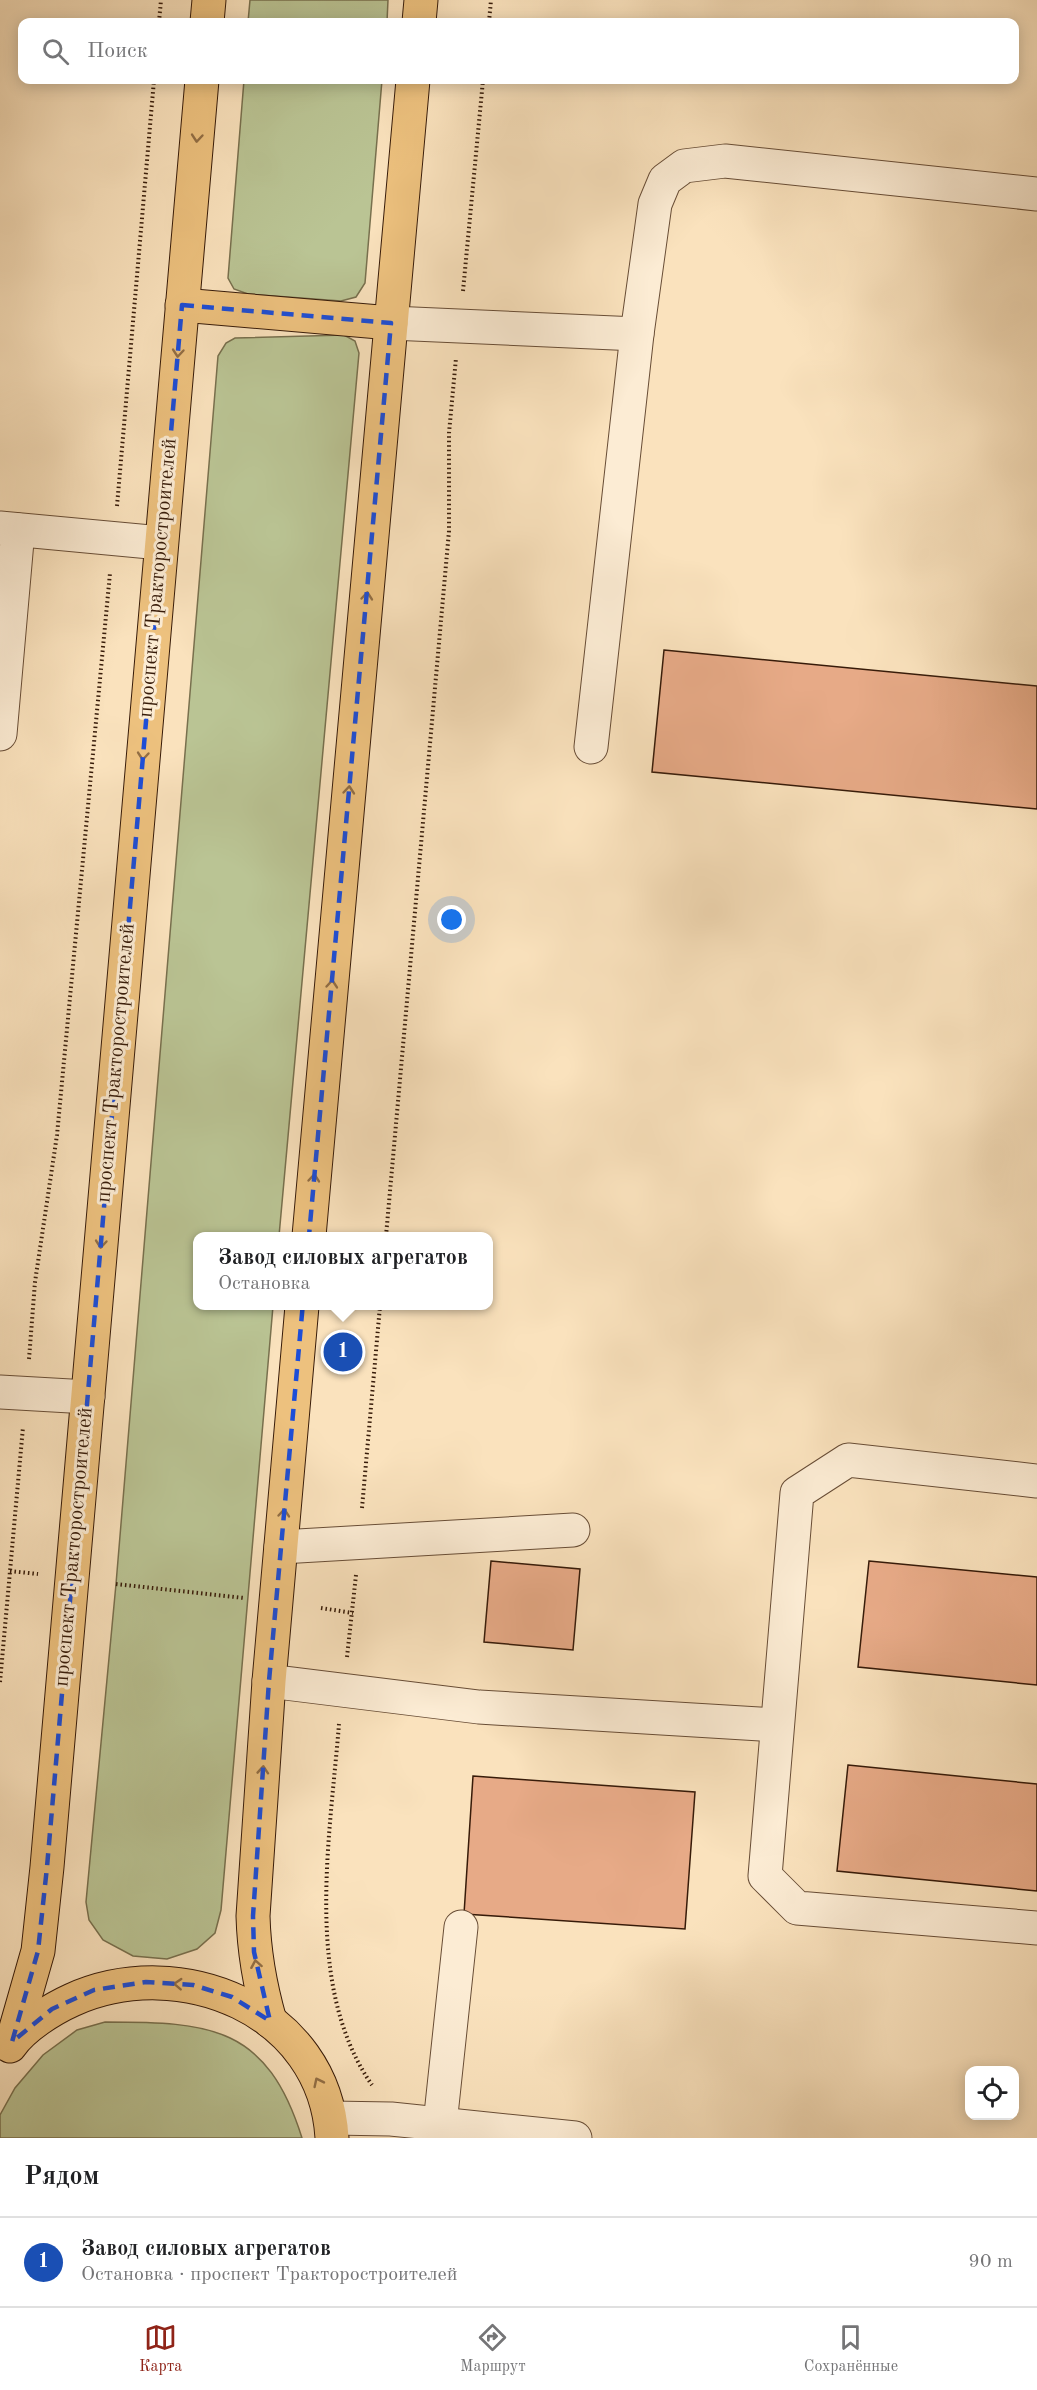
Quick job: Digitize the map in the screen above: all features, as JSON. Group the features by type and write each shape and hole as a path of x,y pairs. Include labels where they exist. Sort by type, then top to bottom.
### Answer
{"main road":[{"path":"207,18 208,0"},
{"path":"419,18 421,0"},
{"name":"проспект Тракторостроителей","path":"6,2052 38,1950 43,1903 202,84"},
{"path":"309,1232 413,84"},
{"path":"182,305 392,323"},
{"path":"270,2021 256,1961 253,1917 269,1681 302,1310"},
{"path":"6,2052 52,2009 94,1990 146,1982 193,1985 232,1997 270,2021 298,2048 320,2083 331,2128"}],"lane":[{"path":"591,747 637,334 655,204 665,180 684,166 725,161 1037,194"},
{"path":"392,323 637,334"},
{"path":"0,734 9,529 161,543"},
{"path":"13,1393 88,1397"},
{"path":"1037,1480 848,1460 796,1492 765,1876 796,1908 1037,1928"},
{"path":"281,1547 573,1530"},
{"path":"269,1681 479,1707 776,1725"},
{"path":"440,2124 461,1927"},
{"path":"331,2128 390,2119 575,2138"}],"path":[{"path":"159,18 161,0"},
{"path":"489,18 491,0"},
{"path":"116,517 154,84"},
{"path":"462,293 483,84"},
{"path":"387,1232 450,531 449,434 457,350"},
{"path":"0,1682 10,1571 13,1393 35,1282 57,1135 110,573"},
{"path":"346,1668 380,1310"},
{"path":"10,1571 42,1574"},
{"path":"116,1584 246,1599"},
{"path":"321,1608 353,1612"},
{"path":"340,1713 326,1893 328,1949 336,2005 351,2051 378,2093 390,2119"}],"highlighted area":[{"path":"182,305 391,323 269,1681 253,1916 254,1952 270,2021 232,1997 193,1985 146,1982 94,1990 52,2009 12,2042 38,1951 47,1867"}],"green space":[{"path":"250,0 388,0 387,18 248,18"},
{"path":"244,84 382,84 365,283 356,297 341,301 248,294 234,289 228,278"},
{"path":"344,335 355,341 359,353 279,1232 193,1232 193,1310 273,1310 221,1910 215,1933 197,1949 167,1959 133,1956 103,1940 89,1920 86,1902 116,1584 218,356 226,343 235,338"},
{"path":"105,2022 176,2024 205,2029 230,2038 252,2052 271,2073 288,2101 302,2138 0,2138 0,2115 15,2088 43,2055 77,2030"}],"building":[{"path":"664,650 1037,686 1037,809 652,772"},
{"path":"491,1561 580,1569 573,1650 484,1642"},
{"path":"869,1561 1037,1577 1037,1685 858,1667"},
{"path":"848,1765 1037,1784 1037,1891 837,1871"},
{"path":"473,1776 695,1792 685,1929 464,1914"}],"place":[{"name":"Завод силовых агрегатов","path":"343,1352"}]}
